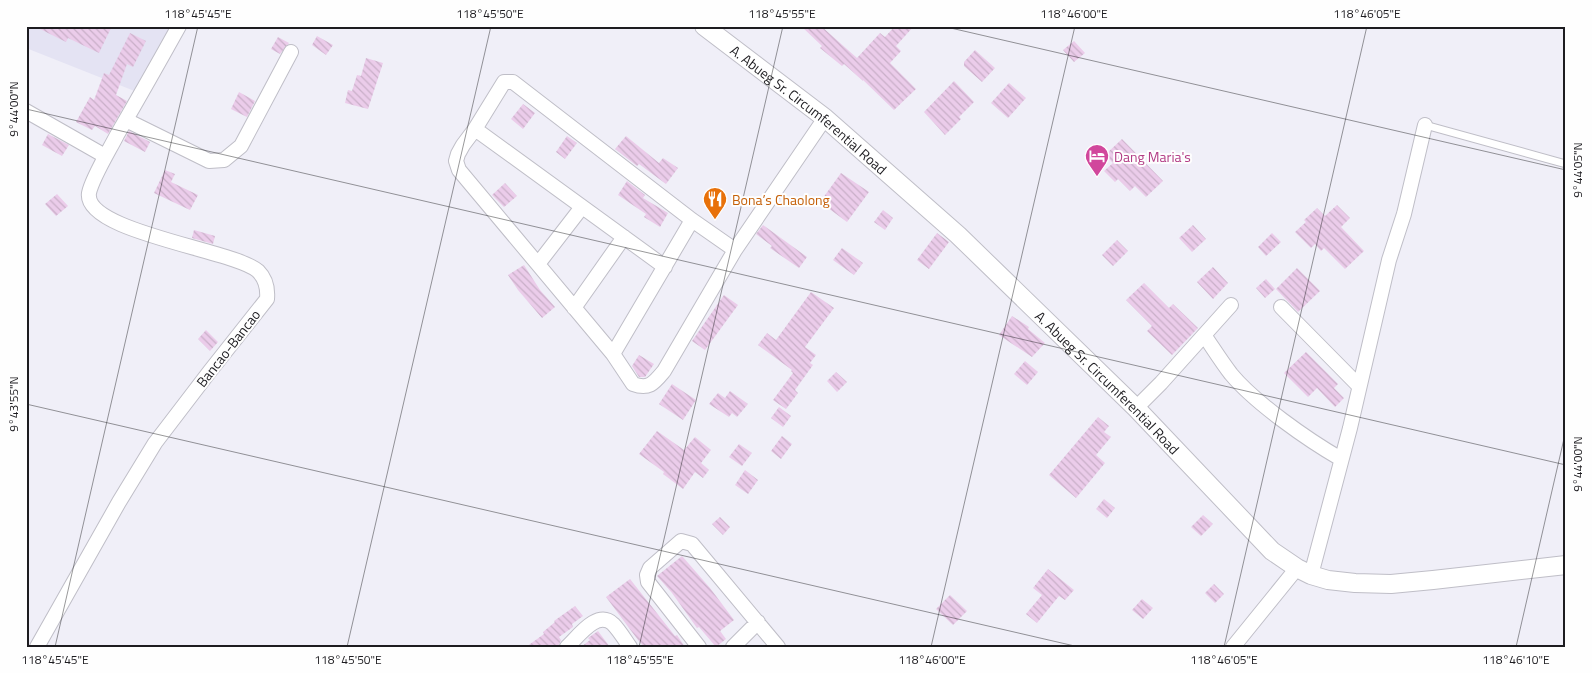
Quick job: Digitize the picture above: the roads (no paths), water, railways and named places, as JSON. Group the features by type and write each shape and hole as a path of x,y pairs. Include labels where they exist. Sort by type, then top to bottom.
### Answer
{"street":[{"name":"Bancao-Bancao","path":"37,647 119,502 155,443 267,298 268,290 264,279 257,271 244,264 182,245 107,218 98,213 89,199 89,192 105,156 179,26"},
{"name":"A. Abueg Sr. Circumferential Road","path":"704,26 824,118 958,235 1136,408 1272,551 1304,572 1328,580 1391,584 1566,565"},
{"path":"126,120 209,161 224,160 241,146 291,52"},
{"path":"735,250 692,220 513,82 504,82 458,154 456,162 459,170 613,354 633,384 644,387 657,380 664,371 735,250 824,118"},
{"path":"26,111 105,156"},
{"path":"1233,647 1304,572 1350,428 1389,260 1404,214 1425,125"},
{"path":"475,129 665,267"},
{"path":"538,264 582,207"},
{"path":"613,354 692,220"},
{"path":"574,308 624,237"},
{"path":"1136,408 1231,305"},
{"path":"1281,307 1359,386"},
{"path":"1204,335 1232,374 1244,387 1277,415 1320,447 1341,459"},
{"path":"700,647 647,579 650,568 681,541 692,544 778,647"},
{"path":"567,647 592,623 603,620 613,624 630,647"},
{"path":"732,647 758,622"}],"lane":[{"path":"1425,125 1566,164"}],"place":[{"name":"Dang Maria's","path":"1097,177"},
{"name":"Bona’s Chaolong","path":"715,220"}]}
